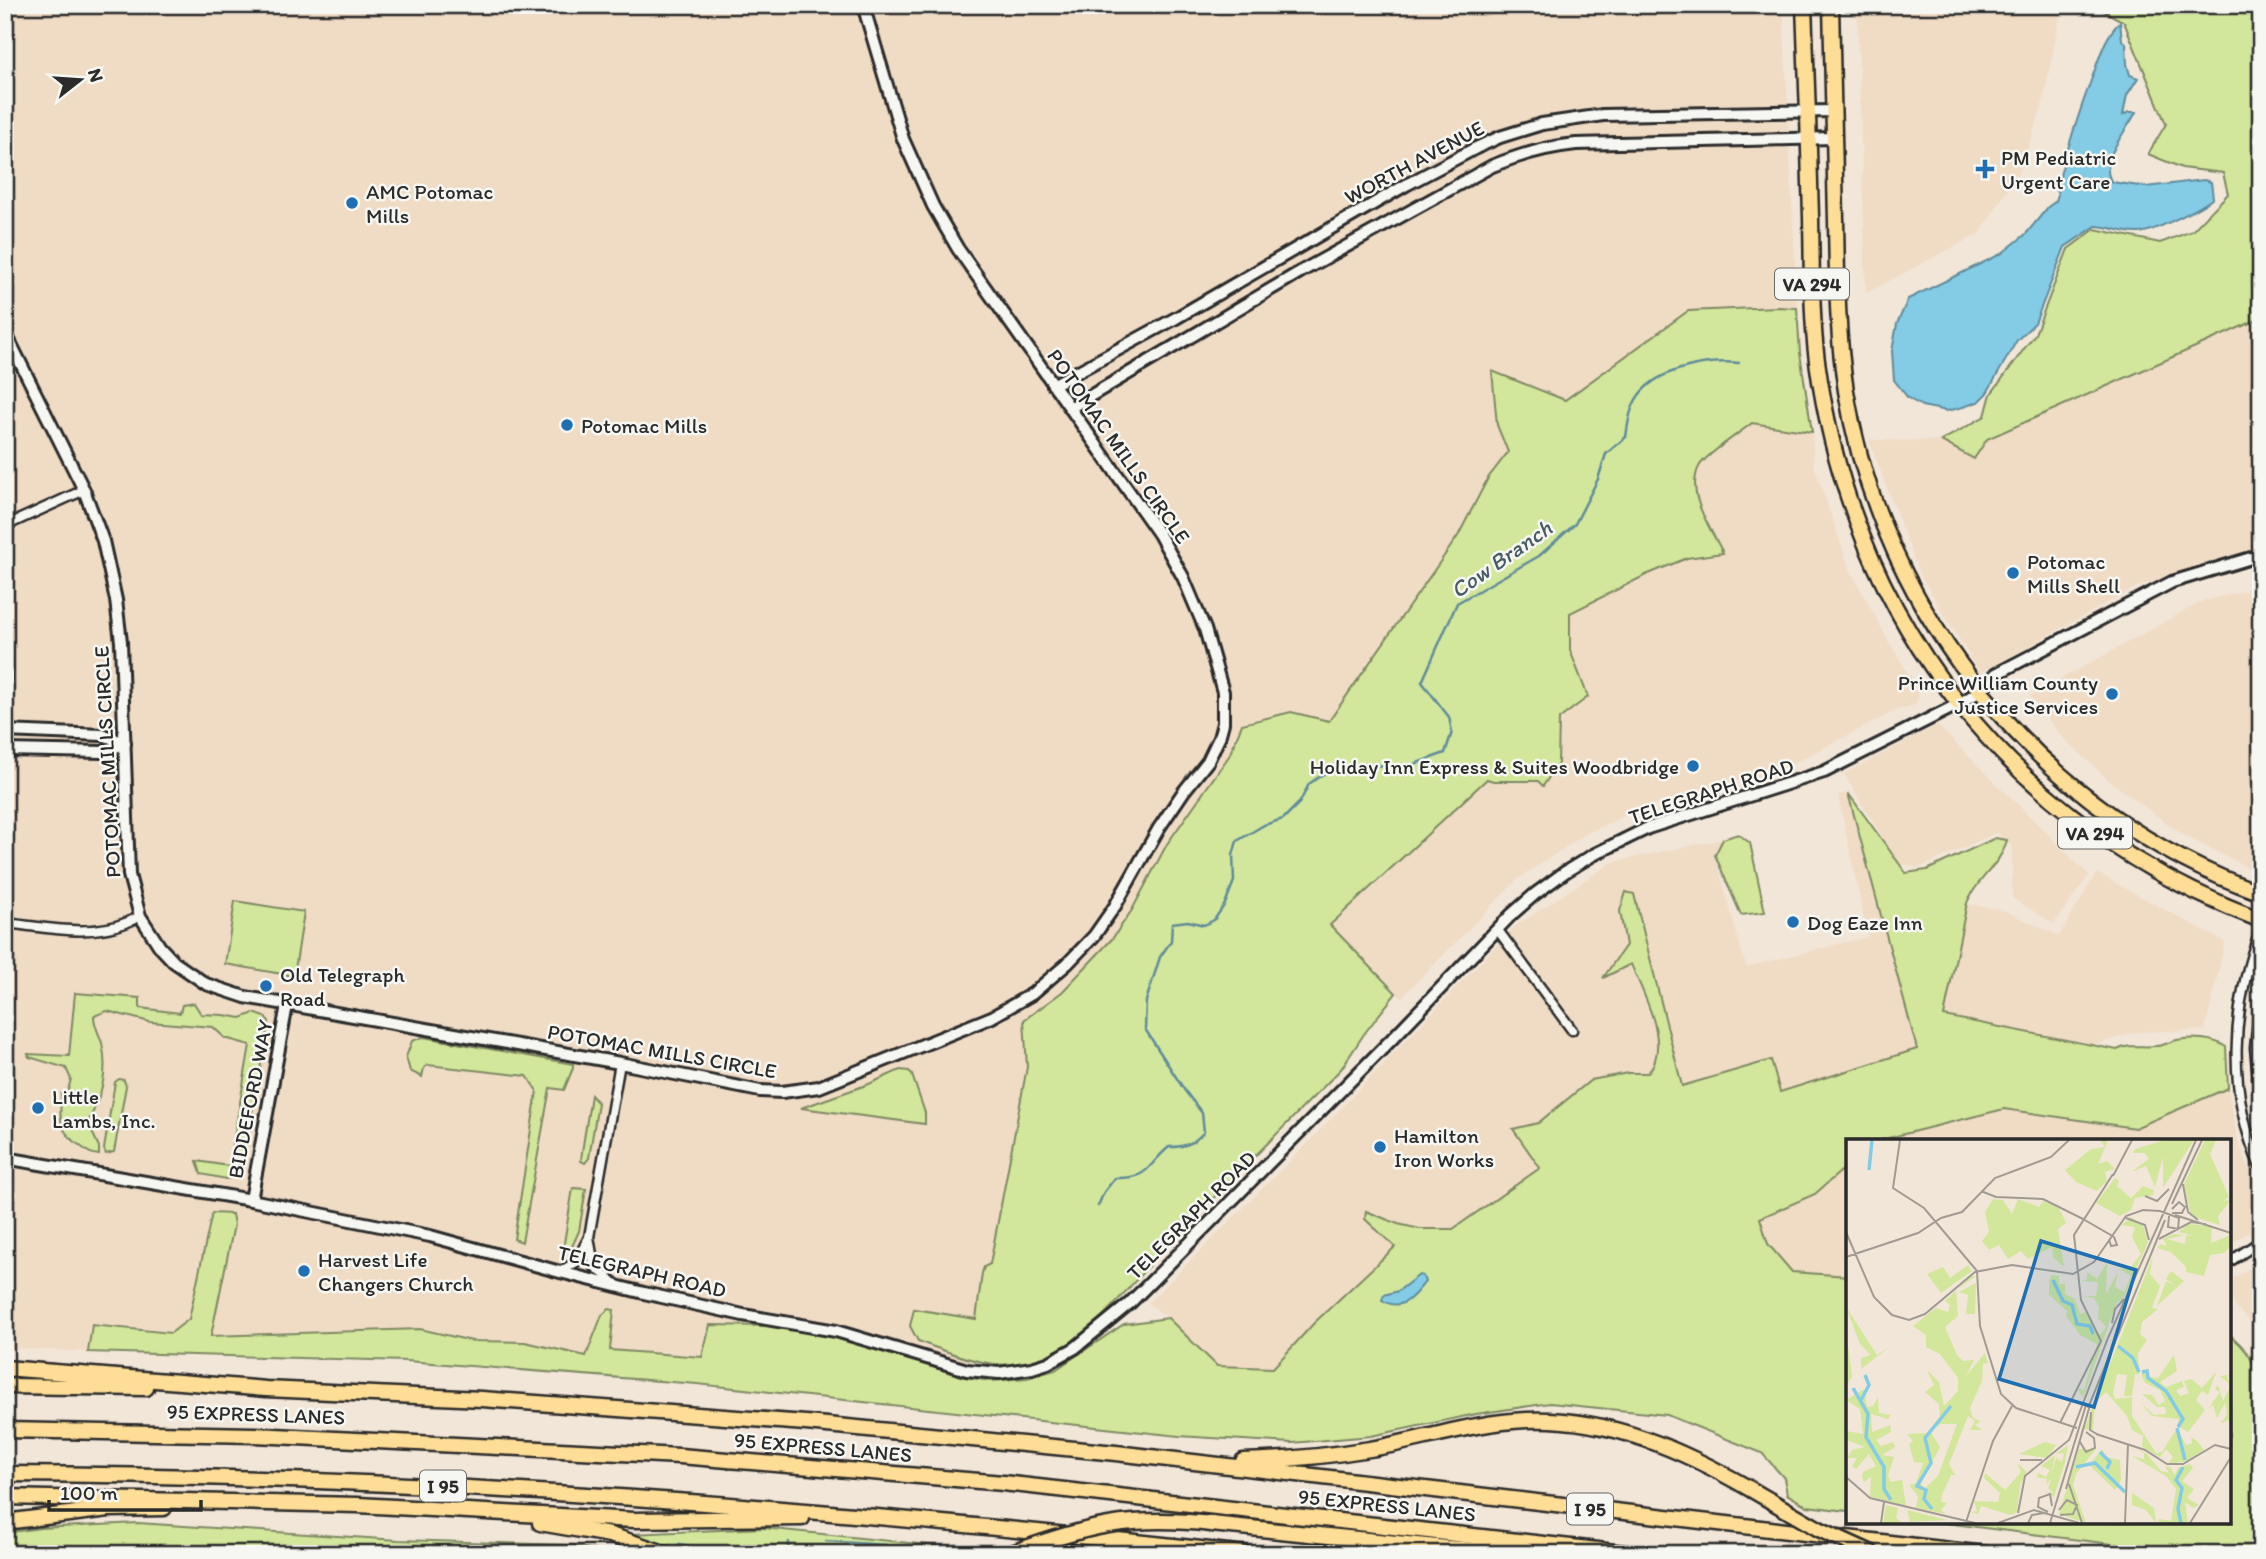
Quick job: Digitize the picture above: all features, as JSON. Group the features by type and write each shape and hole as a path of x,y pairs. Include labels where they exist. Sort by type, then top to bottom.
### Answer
{"highway":[{"name":"VA 294","path":"1804,5 1816,352 1828,428 1842,482 1862,539 1891,600 1912,637 1959,705 2028,778 2070,815 2105,841 2164,877 2261,920"},
{"name":"VA 294","path":"1831,5 1839,325 1845,382 1855,435 1877,509 1916,596 1980,691 2044,760 2096,804 2157,844 2203,870 2261,893"},
{"path":"5,1368 266,1389"},
{"name":"I 95","path":"5,1386 266,1389 482,1399 806,1423 1194,1462 1985,1554"},
{"path":"1194,1462 1314,1457 1371,1449 1501,1422 1550,1420 1593,1425 1651,1440 1697,1459 1819,1529 1874,1554"},
{"name":"95 EXPRESS LANES","path":"5,1430 268,1435 680,1456 1003,1483 1633,1554"},
{"name":"I 95","path":"5,1474 256,1478 686,1500 880,1516 1246,1554"},
{"path":"5,1497 263,1503 668,1520 880,1516"},
{"path":"5,1522 109,1509 263,1503"},
{"path":"466,1511 610,1535 667,1554"},
{"path":"1009,1554 1082,1530 1123,1521 1177,1520 1446,1548 1536,1554"}],"street":[{"name":"POTOMAC MILLS CIRCLE","path":"6,336 84,491 103,541 117,607 121,642 130,875 140,916 160,947 174,962 216,989 287,1005 620,1063 760,1091 782,1092 819,1087 916,1049 1019,1002 1067,964 1099,929 1159,828 1208,761 1219,738 1224,707 1223,692 1205,628 1184,577 1160,534 958,249 933,206 903,139 863,5"},
{"name":"WORTH AVENUE","path":"1053,385 1406,186 1476,148 1520,130 1569,118 1603,115 1834,111"},
{"name":"WORTH AVENUE","path":"1070,408 1300,272 1492,166 1514,157 1576,144 1834,138"},
{"path":"5,526 84,491"},
{"name":"TELEGRAPH ROAD","path":"5,1158 250,1200 430,1236 620,1287 711,1308 836,1331 968,1370 999,1373 1032,1368 1048,1363 1075,1348 1130,1303 1497,929 1535,894 1565,872 1630,837 1679,818 1807,779 1959,705 1980,691 1996,674 2172,582 2261,555"},
{"path":"5,661 5,684"},
{"path":"5,731 99,735 125,743"},
{"path":"5,750 103,752 125,743"},
{"path":"5,923 102,930 127,924 140,916"},
{"path":"2261,928 2244,984 2237,1019 2235,1050 2242,1111 2261,1169"},
{"path":"1497,929 1572,1030"},
{"path":"2261,993 2257,1011 2255,1062 2261,1107"},
{"name":"BIDDEFORD WAY","path":"250,1200 287,1005"},
{"path":"560,1272 576,1262 589,1237 620,1063"},
{"path":"589,1237 594,1266 620,1287"},
{"path":"2231,1261 2261,1241"}],"shaded area":[{"name":"Potomac Mills","path":"5,5 1783,5 1797,308 1688,311 1565,400 1493,371 1497,425 1508,452 1488,478 1458,536 1329,722 1291,712 1242,724 1229,756 1167,844 1132,910 1112,939 1062,992 1024,1020 1027,1067 990,1264 984,1267 982,1273 964,1412 697,1384 407,1361 154,1355 5,1348"},
{"path":"1857,5 2062,5 2042,107 2020,170 1980,233 1866,293"},
{"path":"2261,318 2261,545 2241,554 2136,587 1980,673 1919,573 1869,440 1941,441 1974,458 1987,439"},
{"path":"1752,423 1812,432 1814,466 1850,570 1918,689 1919,697 1915,705 1899,709 1782,769 1644,807 1587,833 1519,878 1402,997 1330,925 1488,779 1538,781 1543,786 1558,763 1559,719 1587,697 1570,650 1570,613 1687,558 1722,553 1697,500 1695,479 1701,464"},
{"path":"2261,587 2261,874 2183,835 2110,781 2063,738 2030,696 2203,601"},
{"path":"1937,725 2089,875 2054,924 2012,898 2012,846 1996,833 1919,868 1898,863 1844,774"},
{"path":"1848,793 1917,1049 1779,1093 1770,1061 1682,1086 1634,895 1626,892 1620,911 1626,945 1604,977 1631,963 1657,1034 1655,1065 1648,1073 1628,1073 1591,1080 1538,1123 1514,1129 1540,1168 1453,1229 1420,1229 1398,1224 1366,1211 1366,1219 1395,1246 1315,1323 1273,1368 1217,1366 1168,1318 1148,1303 1303,1148 1514,927 1613,862 1723,839 1715,855 1746,967 1868,937 1838,795"},
{"path":"2097,873 2225,942 2205,1030 2135,1032 2077,1050 1943,1024 1962,903 2005,911 2059,936"},
{"path":"2228,1088 2238,1141 2261,1196 2261,1224 2231,1244 2231,1139 1884,1139 2004,1109 2135,1128"},
{"path":"1846,1167 1846,1276 1792,1272 1768,1244 1760,1218 1815,1194"},
{"path":"2261,1261 2261,1333 2236,1308 2231,1298 2233,1279"}],"green space":[{"path":"2093,5 2261,5 2261,318 1987,439 1974,459 1941,441 1985,416 1991,394 2035,334 2068,249 2095,229 2160,243 2192,231 2228,194 2223,173 2182,168 2148,154 2166,124 2124,22"},
{"path":"1797,308 1800,353 1812,432 1752,423 1704,460 1696,476 1697,498 1706,522 1723,553 1687,558 1570,613 1570,650 1588,697 1559,719 1558,764 1543,786 1538,781 1487,779 1330,925 1396,993 1341,1069 1173,1239 1108,1310 1070,1344 1051,1356 1031,1363 1002,1365 973,1360 918,1341 910,1326 914,1309 976,1319 982,1273 984,1267 990,1264 1027,1067 1024,1020 1062,992 1112,939 1132,910 1167,844 1229,756 1242,724 1291,712 1329,721 1458,536 1488,478 1508,452 1497,425 1492,371 1565,400 1688,311"},
{"path":"1848,793 1906,873 1927,870 1995,838 2007,840 1999,857 1967,903 1944,1016 2117,1050 2131,1046 2158,1046 2183,1039 2209,1040 2226,1047 2228,1088 2135,1128 2004,1109 1884,1139 1846,1139 1846,1167 1815,1194 1760,1218 1768,1244 1792,1272 1846,1276 1846,1511 1807,1506 1787,1494 1784,1478 1762,1453 1667,1415 1550,1403 1476,1414 1371,1436 1292,1443 1179,1436 697,1384 407,1361 88,1352 92,1325 171,1333 189,1319 212,1213 232,1214 234,1225 211,1336 420,1329 472,1341 525,1342 586,1356 602,1315 609,1309 614,1310 610,1350 702,1357 710,1325 770,1326 838,1337 964,1377 991,1381 1027,1378 1055,1370 1124,1324 1168,1318 1217,1366 1273,1368 1314,1323 1395,1247 1365,1219 1366,1211 1398,1224 1420,1229 1453,1229 1540,1168 1513,1129 1538,1123 1591,1080 1628,1073 1648,1073 1655,1061 1656,1034 1648,1004 1631,964 1603,978 1626,945 1620,911 1626,892 1634,894 1682,1086 1771,1060 1780,1092 1917,1049"},
{"path":"1738,834 1750,843 1765,912 1741,915 1715,855 1723,839"},
{"path":"235,901 304,912 294,976 225,964"},
{"path":"75,993 140,998 140,1008 180,1013 182,1005 194,1003 201,1014 241,1018 254,1013 269,1021 242,1167 236,1177 226,1179 201,1174 197,1161 229,1166 250,1045 225,1038 213,1027 150,1022 107,1011 94,1016 105,1065 100,1094 88,1123 99,1147 99,1155 88,1152 67,1134 61,1123 60,1111 61,1094 67,1094 71,1079 66,1068 29,1057 28,1054 69,1056"},
{"path":"423,1037 573,1064 564,1090 550,1088 522,1242 514,1239 537,1091 527,1076 428,1065 424,1068 422,1077 410,1071 406,1057 412,1041"},
{"path":"900,1070 909,1071 912,1075 925,1113 925,1124 801,1108 869,1084"},
{"path":"124,1080 126,1086 114,1152 106,1154 104,1149 115,1082"},
{"path":"591,1095 598,1103 589,1158 585,1163 581,1161"},
{"path":"573,1188 586,1189 579,1231 571,1249 563,1249"},
{"path":"2231,1336 2249,1355 2257,1379 2261,1554 2148,1554 2143,1548 1953,1524 2231,1524"},
{"path":"138,1523 398,1540 572,1545 611,1554 78,1554 73,1551 5,1554 5,1533 40,1528"},
{"path":"764,1528 996,1552 687,1554 631,1534"}],"water":[{"path":"2120,22 2130,75 2138,78 2127,95 2123,115 2136,112 2115,147 2108,165 2112,182 2146,187 2204,180 2211,182 2213,198 2177,219 2146,232 2134,233 2096,226 2065,247 2035,323 2017,340 1987,393 1978,402 1947,411 1922,406 1908,398 1894,380 1892,351 1897,324 1908,299 2001,254 2026,234 2056,201 2056,189 2088,89 2107,40"},
{"path":"1419,1275 1423,1276 1425,1282 1407,1301 1396,1305 1382,1300 1384,1295 1398,1291"}],"waterway":[{"name":"Cow Branch","path":"1098,1206 1104,1192 1115,1178 1141,1174 1169,1147 1188,1144 1204,1132 1202,1113 1145,1029 1146,1001 1160,957 1171,941 1172,923 1188,921 1204,925 1214,920 1225,904 1234,881 1233,855 1237,841 1264,825 1283,819 1300,802 1309,784 1323,774 1353,764 1406,767 1445,753 1452,732 1449,717 1422,682 1457,603 1539,556 1575,524 1598,479 1606,454 1626,437 1633,405 1648,386 1671,372 1685,368 1713,363 1739,363"},
{"path":"826,1541 886,1545"},
{"path":"788,1551 789,1542"},
{"path":"679,1544 736,1554"}],"place":[{"name":"PM Pediatric Urgent Care","path":"1985,169"},
{"name":"AMC Potomac Mills","path":"352,203"},
{"name":"Potomac Mills","path":"567,425"},
{"name":"Potomac Mills Shell","path":"2013,573"},
{"name":"Prince William County Justice Services","path":"2112,694"},
{"name":"Holiday Inn Express & Suites Woodbridge","path":"1693,766"},
{"name":"Dog Eaze Inn","path":"1793,922"},
{"name":"Old Telegraph Road","path":"266,986"},
{"name":"Little Lambs, Inc.","path":"38,1108"},
{"name":"Hamilton Iron Works","path":"1380,1147"},
{"name":"Harvest Life Changers Church","path":"304,1271"}]}
